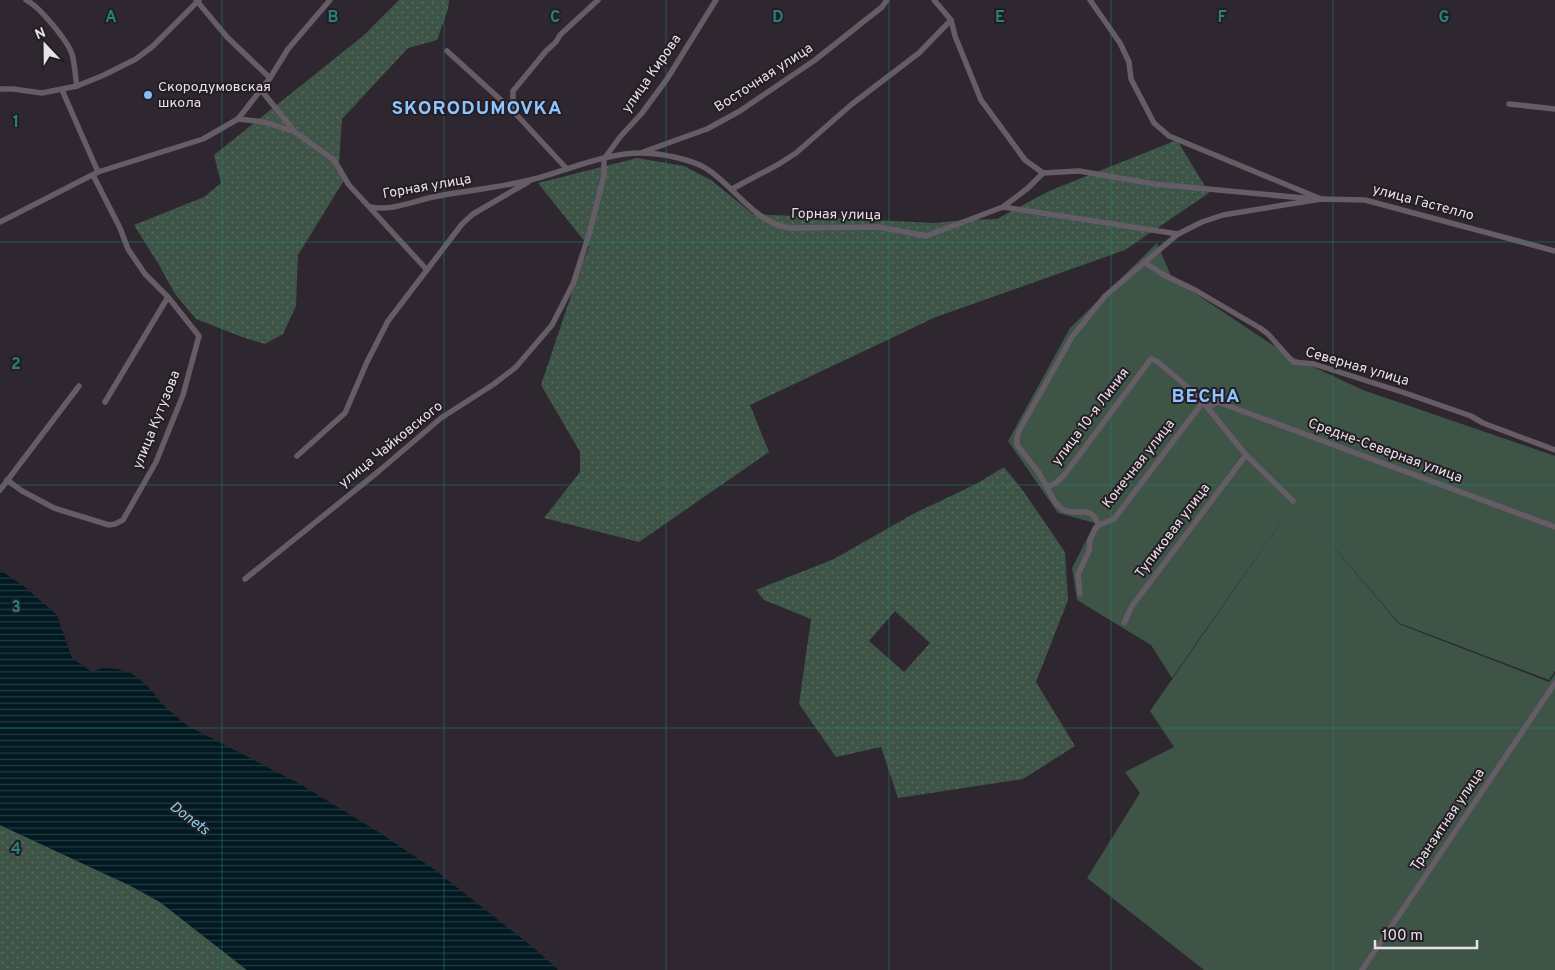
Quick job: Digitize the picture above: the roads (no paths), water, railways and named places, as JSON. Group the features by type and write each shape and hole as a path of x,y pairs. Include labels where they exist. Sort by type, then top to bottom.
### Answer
{"street":[{"path":"26,0 34,4 72,54 77,86"},
{"path":"0,222 96,173 203,139 238,119 270,78 288,49 330,0"},
{"path":"513,111 513,91 560,35 598,0"},
{"name":"улица Кирова","path":"604,159 667,79 716,0"},
{"name":"Восточная улица","path":"641,153 707,130 740,111 815,60 882,7 887,0"},
{"path":"934,0 951,20 955,36 981,100 1025,160 1042,174 1079,171 1154,184 1321,199"},
{"path":"1090,0 1120,44 1129,62 1131,79 1154,124 1169,136 1321,199"},
{"path":"0,89 42,93 77,86 104,75 136,59 154,46 198,1 227,37 270,78"},
{"path":"732,189 796,153 852,104 920,52 951,20"},
{"path":"447,51 513,111 567,169"},
{"name":"улица Кутузова","path":"7,480 22,491 54,508 109,525 123,520 156,462 183,395 199,336 168,297 145,274 128,249 62,90"},
{"path":"261,90 295,132 334,160 349,186 427,270"},
{"path":"1509,104 1555,109"},
{"path":"238,119 264,122 295,132"},
{"name":"Горная улица","path":"370,207 389,208 434,197 490,189 534,179 604,159 641,153 694,162 707,169 776,226 789,228 879,227 926,236 1003,207 1028,188 1042,174"},
{"name":"улица Чайковского","path":"245,579 379,471 440,418 494,384 516,366 552,325 573,284 590,231 604,175 604,159"},
{"path":"297,456 345,413 367,362 388,321 462,224 474,214 534,179"},
{"name":"улица Гастелло","path":"1178,234 1223,214 1321,199 1365,200 1555,251"},
{"path":"1003,207 1178,234"},
{"path":"1099,525 1090,513 1084,511 1072,512 1060,508 1029,459 1017,445 1017,438 1019,431 1072,336 1105,296 1178,234"},
{"name":"Северная улица","path":"1144,262 1260,328 1268,334 1293,362 1314,364 1405,393 1471,416 1483,424 1555,450"},
{"path":"105,402 168,297"},
{"name":"улица 10-я Линия","path":"1048,487 1056,483 1065,474 1151,358 1203,402"},
{"path":"0,490 79,386"},
{"path":"1203,402 1246,455 1293,501"},
{"name":"Конечная улица","path":"1080,594 1078,574 1089,551 1090,540 1095,529 1099,525 1114,519 1203,402"},
{"name":"Средне-Северная улица","path":"1208,407 1218,402 1555,527"},
{"name":"Тупиковая улица","path":"1124,623 1132,606 1246,455"},
{"name":"Транзитная улица","path":"1362,970 1555,683"}],"water":[{"name":"Donets","path":"0,570 26,588 57,615 72,658 92,672 102,668 118,669 131,673 152,691 165,707 188,726 300,784 380,833 435,870 540,953 558,970 247,970 160,902 131,886 0,825"}],"place":[{"name":"Скородумовская школа","path":"148,95"}],"district":[{"name":"SKORODUMOVKA","path":"477,109"},
{"name":"ВЕСНА","path":"1206,397"}]}
